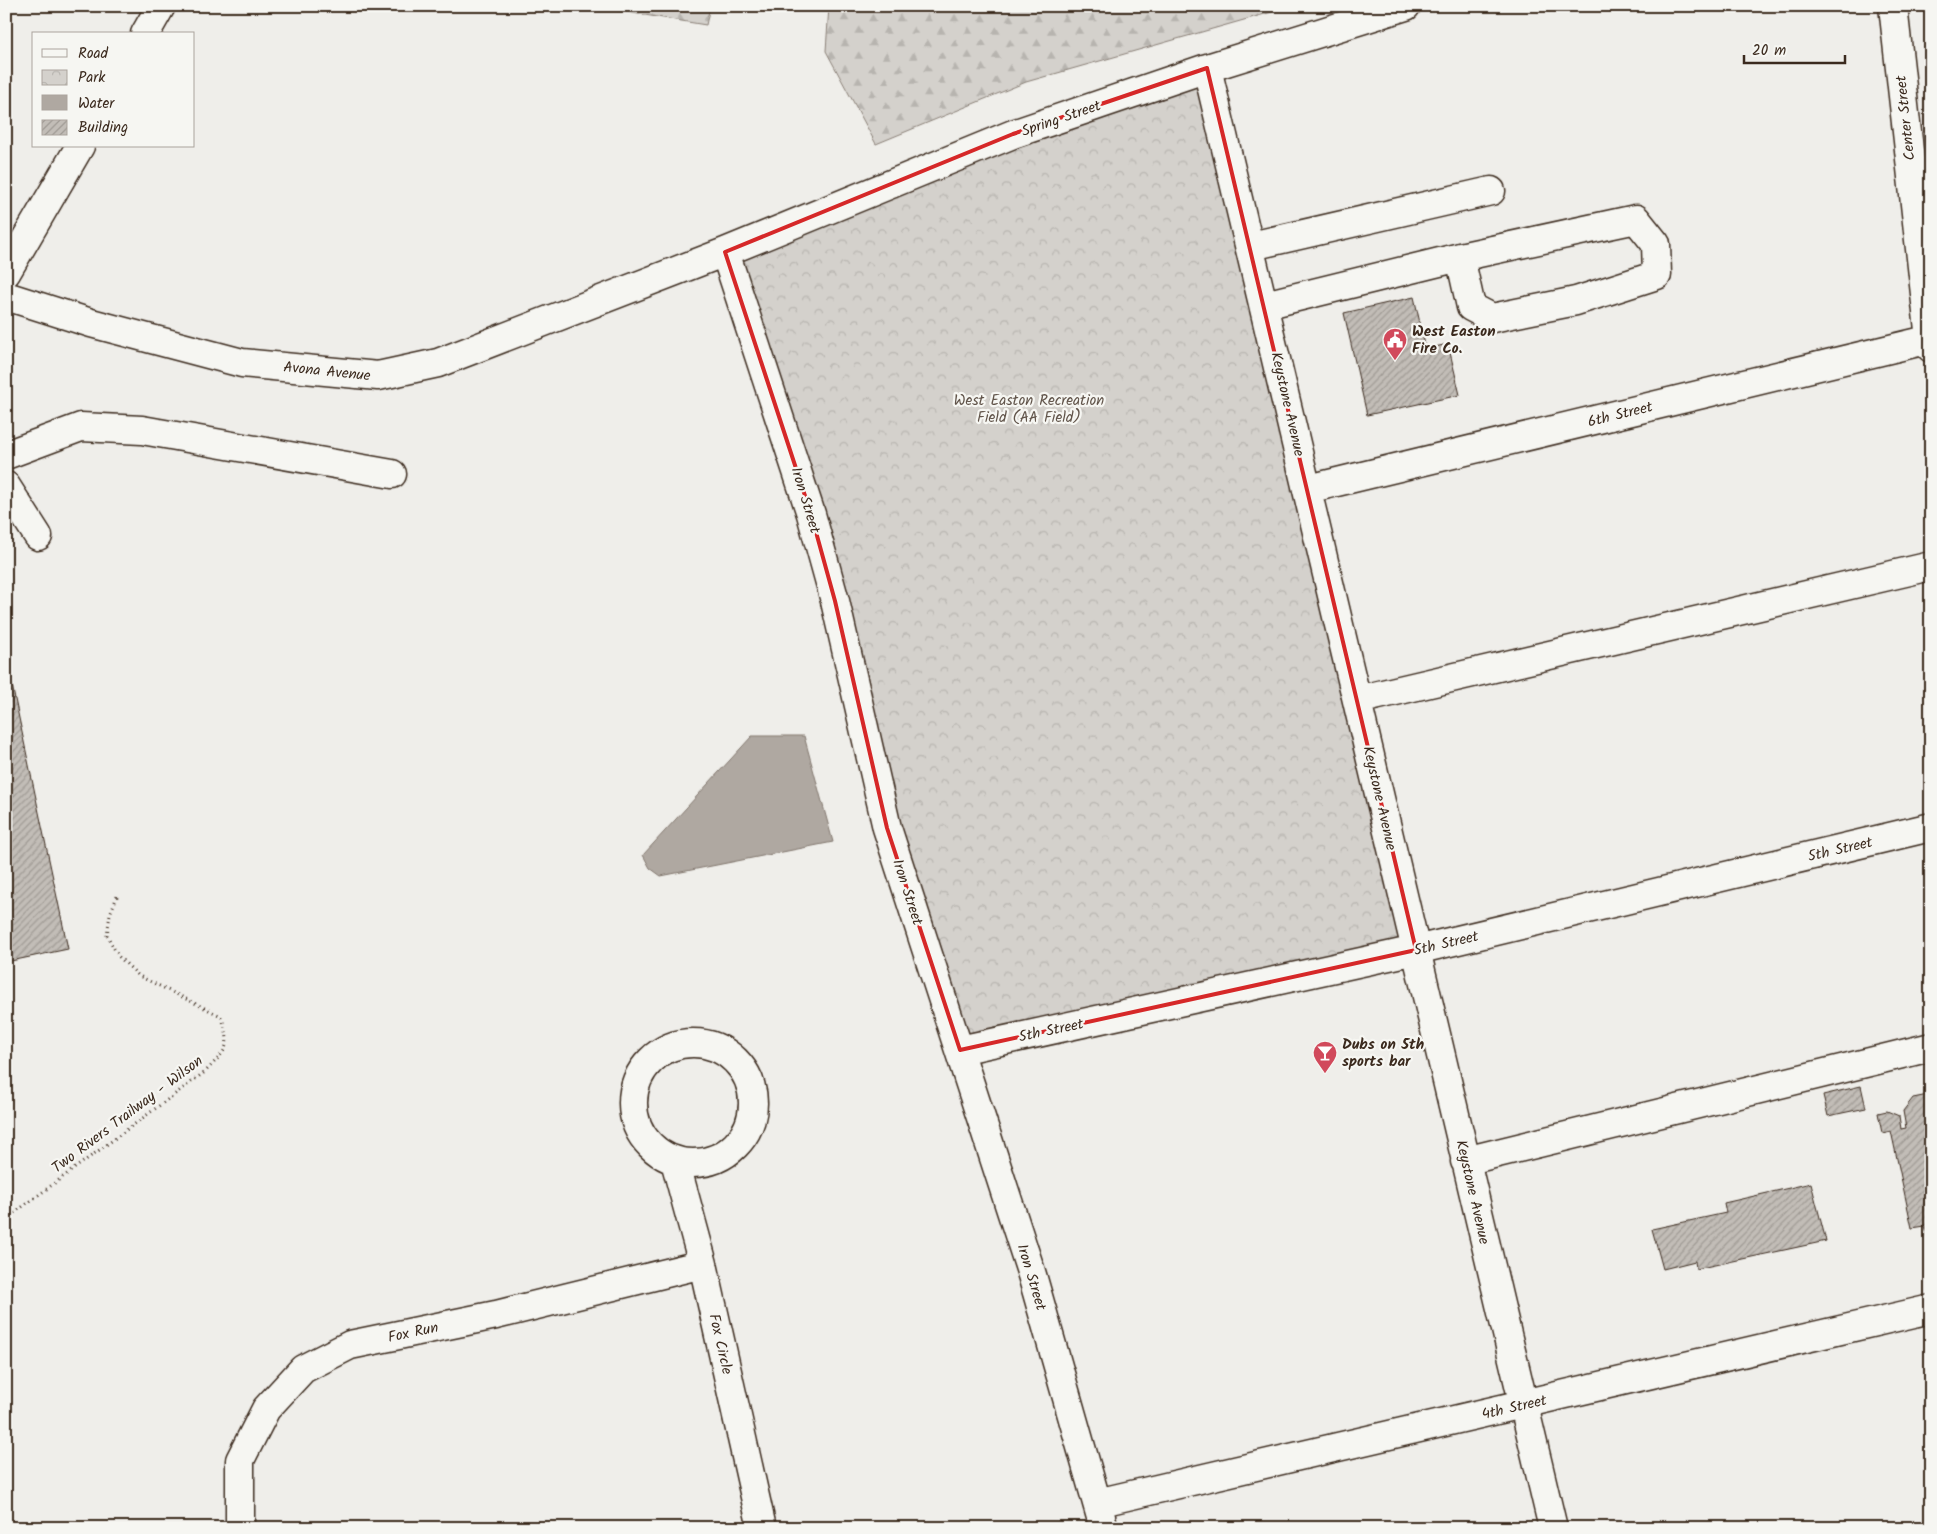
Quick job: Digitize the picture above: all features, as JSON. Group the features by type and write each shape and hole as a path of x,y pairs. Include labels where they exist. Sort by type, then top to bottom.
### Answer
{"street":[{"path":"146,32 160,6"},
{"name":"Spring Street","path":"725,252 1013,134 1207,68 1406,6"},
{"name":"Center Street","path":"1893,6 1930,342"},
{"name":"Keystone Avenue","path":"1207,68 1265,305 1465,1161 1553,1528"},
{"path":"6,273 79,148"},
{"path":"1251,246 1491,191"},
{"path":"1265,305 1460,257 1636,219 1656,244 1657,275 1576,301 1492,318 1471,306 1460,257"},
{"name":"Avona Avenue","path":"6,296 91,323 242,363 378,376 438,363 725,252"},
{"name":"Iron Street","path":"725,252 810,514 835,601 887,828 1032,1275 1100,1515"},
{"name":"6th Street","path":"1308,489 1930,342"},
{"path":"6,455 81,426 142,430 392,474"},
{"path":"6,486 38,536"},
{"path":"1358,700 1931,566"},
{"name":"5th Street","path":"960,1050 1416,950 1931,827"},
{"path":"688,1042 709,1044 727,1052 741,1066 750,1082 754,1101 752,1120 743,1138 730,1151 713,1160 694,1164 675,1161 656,1151 642,1136 634,1117 632,1096 638,1076 650,1059 668,1047 688,1042"},
{"path":"1465,1161 1931,1047"},
{"name":"Fox Circle","path":"675,1161 703,1264 762,1528"},
{"name":"Fox Run","path":"240,1528 240,1460 266,1408 302,1369 350,1345 496,1315 703,1264"},
{"name":"4th Street","path":"1100,1515 1525,1405 1931,1309"}],"path":[{"name":"Two Rivers Trailway - Wilson","path":"6,1219 205,1072 225,1052 228,1034 221,1016 139,976 118,956 107,935 110,914 118,894"}],"highlighted area":[{"path":"1207,68 1416,950 960,1050 887,828 835,601 811,514 725,252 1013,134"}],"green space":[{"path":"609,6 710,6 706,25 614,10"},
{"path":"829,6 1293,6 1026,82 876,144 826,51"},
{"name":"West Easton Recreation Field (AA Field)","path":"1207,68 1416,950 960,1050 725,252"}],"water":[{"path":"752,736 804,736 833,842 661,876 650,868 643,855"}],"building":[{"path":"1414,297 1426,349 1448,344 1460,395 1367,415 1344,313"},
{"path":"6,657 68,949 6,962"},
{"path":"1861,1086 1866,1108 1828,1116 1823,1095"},
{"path":"1928,1095 1931,1097 1931,1245 1929,1245 1925,1226 1912,1228 1891,1131 1882,1133 1878,1113 1887,1111 1899,1116 1901,1129 1906,1128 1903,1111 1913,1098"},
{"path":"1811,1183 1826,1241 1696,1269 1695,1261 1663,1269 1652,1229 1726,1213 1724,1203"}],"place":[{"name":"West Easton Fire Co.","path":"1395,361"},
{"name":"Dubs on 5th sports bar","path":"1325,1074"}]}
